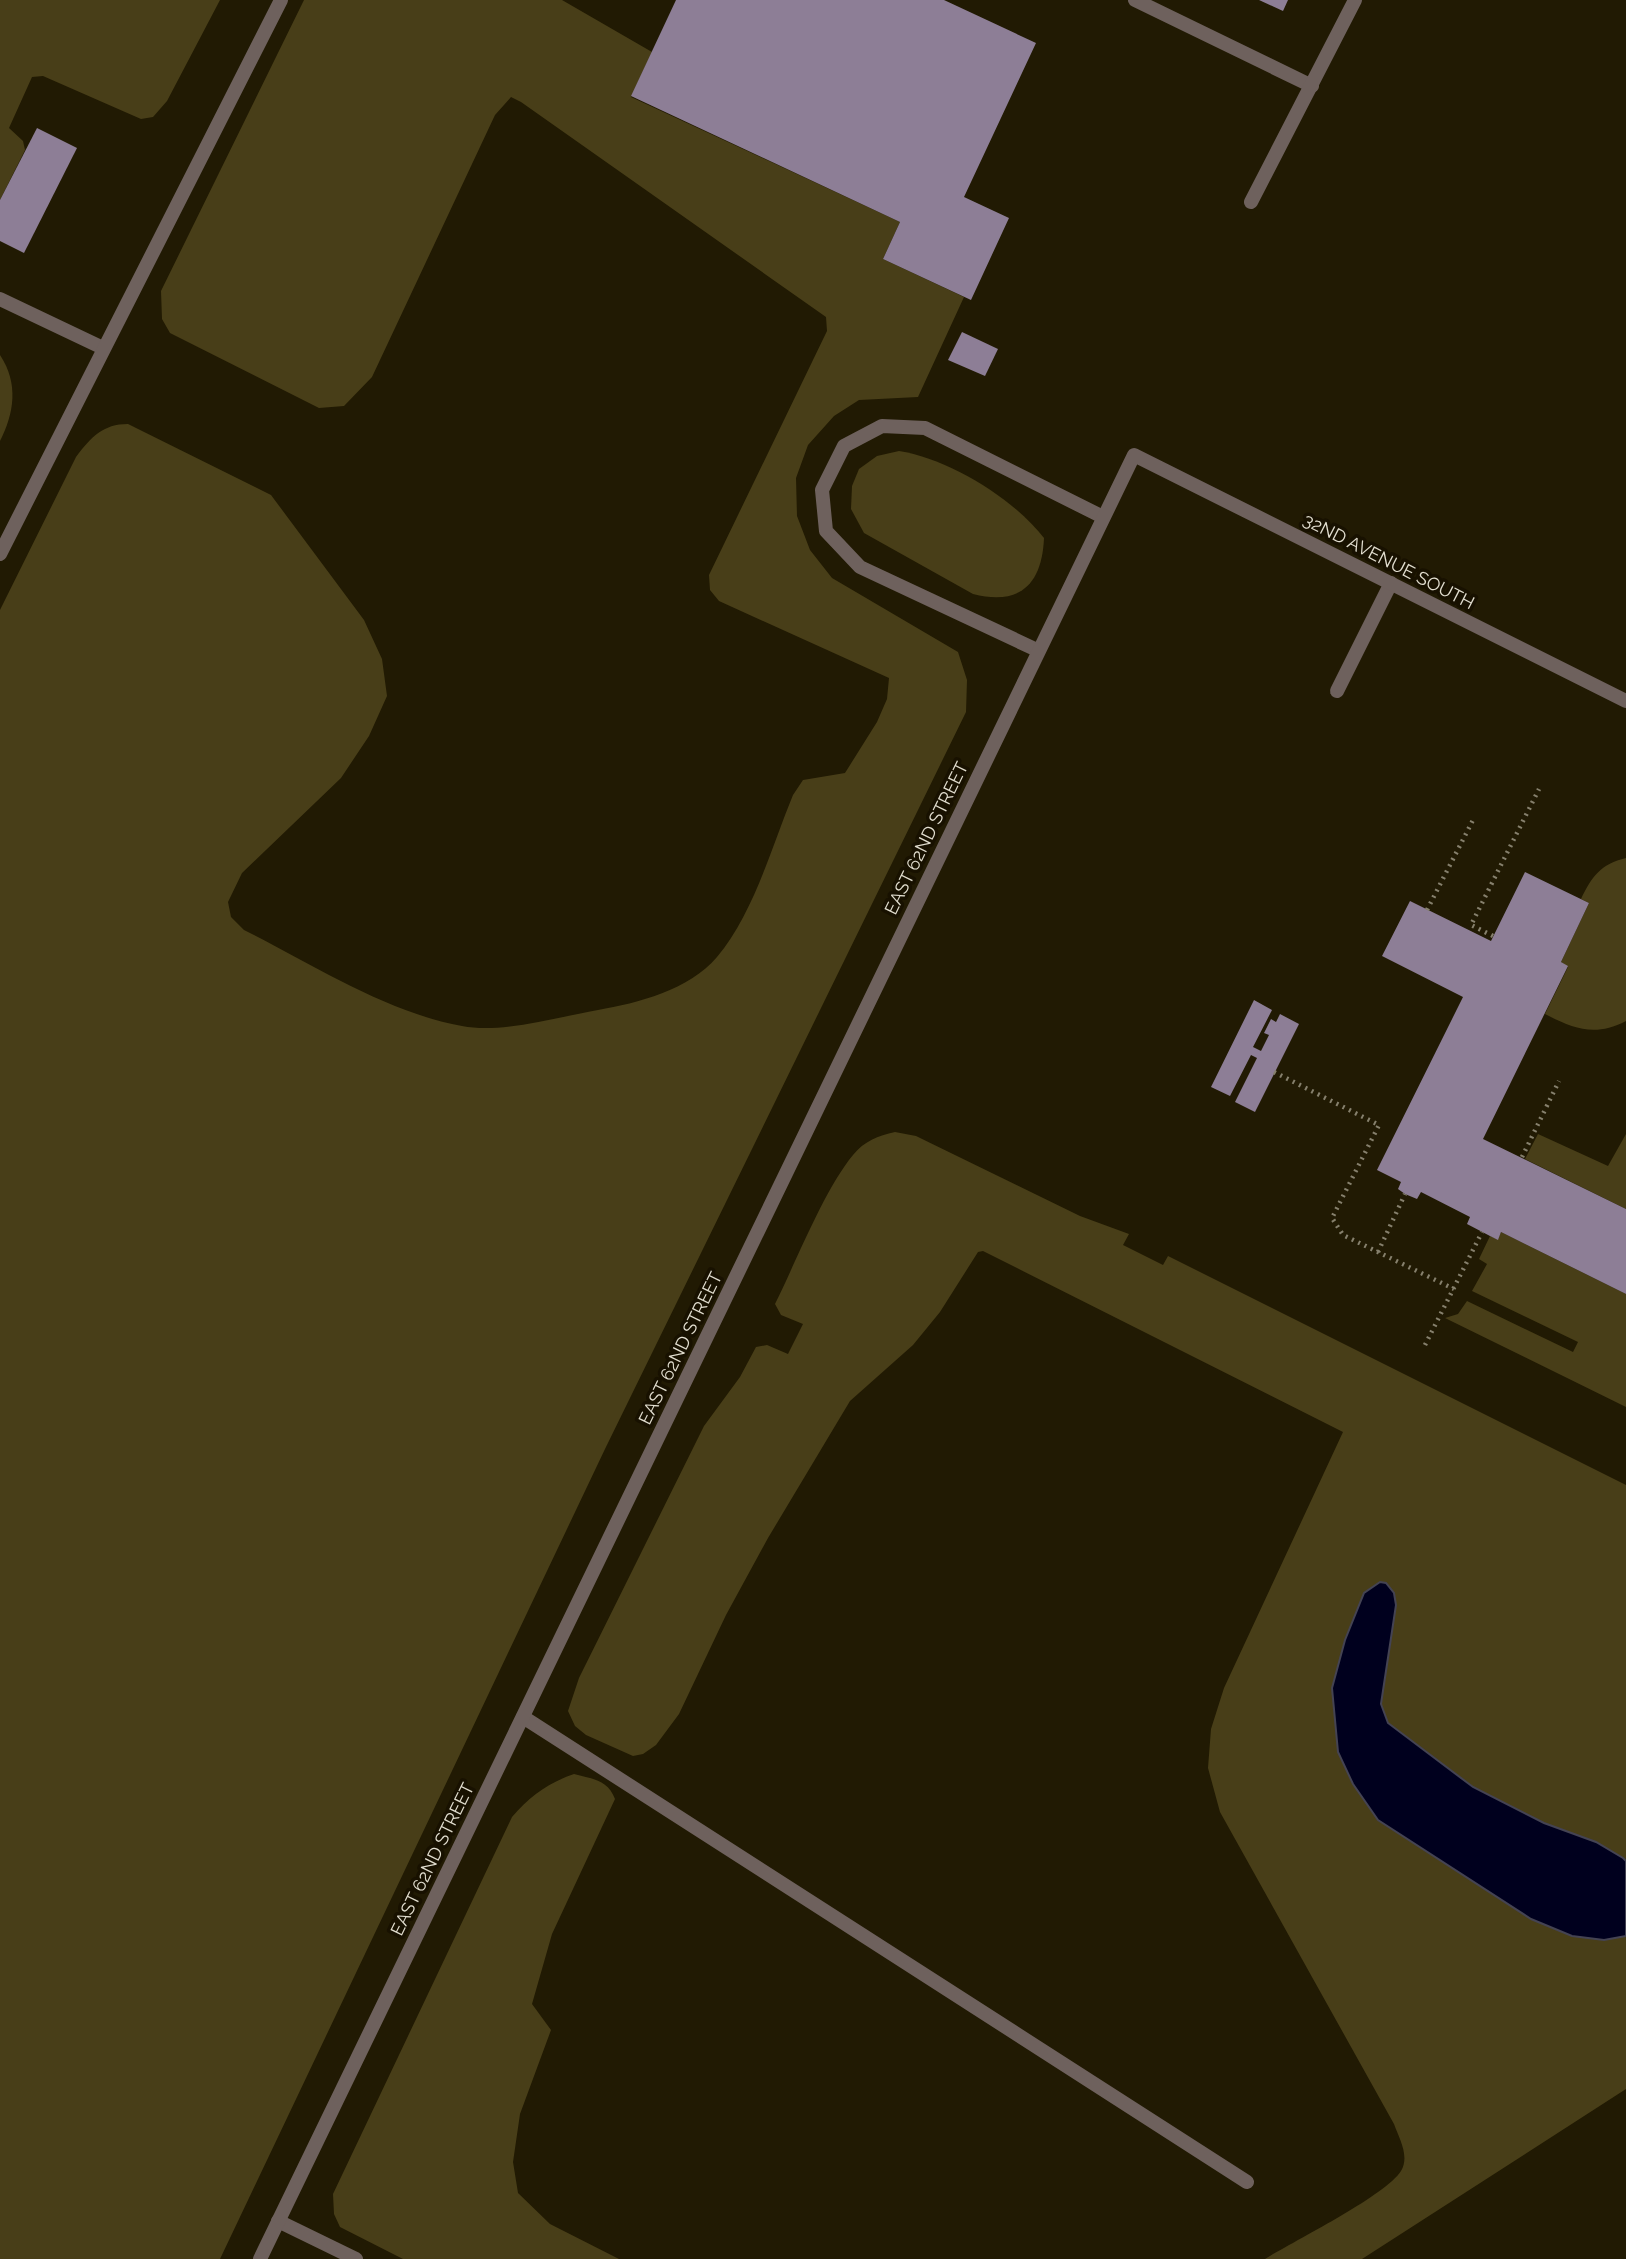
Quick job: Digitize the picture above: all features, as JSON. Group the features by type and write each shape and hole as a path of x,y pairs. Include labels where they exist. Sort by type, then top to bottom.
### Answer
{"street":[{"path":"0,554 281,0"},
{"path":"1135,0 1312,86"},
{"path":"1251,202 1355,0"},
{"path":"0,299 103,348"},
{"path":"1037,650 860,567 825,531 822,490 844,446 882,426 925,428 1103,517"},
{"name":"EAST 62ND STREET","path":"260,2259 1037,650 1134,455"},
{"name":"32ND AVENUE SOUTH","path":"1134,455 1626,701"},
{"path":"1337,691 1391,583"},
{"path":"523,1717 1247,2182"},
{"path":"278,2221 356,2259"}],"path":[{"path":"1493,936 1471,925 1539,789"},
{"path":"1427,910 1474,818"},
{"path":"1274,1072 1379,1125 1332,1218 1343,1235 1454,1289"},
{"path":"1521,1157 1559,1081"},
{"path":"1378,1252 1405,1194"},
{"path":"1425,1345 1482,1232"}],"shaded area":[{"path":"0,0 220,0 167,101 153,117 141,119 43,76 32,77 9,128 23,141 25,150 0,200"},
{"path":"304,0 562,0 652,52 631,97 900,222 883,259 964,297 918,397 859,400 834,416 808,445 796,478 797,516 810,550 832,578 958,652 967,680 966,712 605,1449 220,2259 0,2259 0,610 76,457 98,433 111,426 128,424 271,495 364,620 382,659 387,696 369,736 341,778 242,873 228,902 231,917 244,930 350,986 433,1019 478,1028 530,1024 646,999 692,978 717,957 741,921 761,879 793,795 803,780 845,773 877,722 887,699 889,678 719,601 710,590 709,575 827,331 826,317 521,102 511,97 495,115 372,377 344,406 319,408 170,333 162,319 161,291"},
{"path":"0,355 10,377 12,398 9,420 0,441"},
{"path":"899,451 918,455 959,471 998,495 1031,523 1044,538 1039,568 1025,588 1003,597 973,594 864,533 851,509 852,486 859,469 877,456"},
{"path":"1626,858 1626,1021 1604,1029 1575,1027 1545,1014 1568,967 1561,962 1589,903 1581,899 1585,891 1593,878 1604,868"},
{"path":"895,1132 916,1136 1080,1216 1129,1234 1123,1245 1163,1265 1168,1256 1626,1485 1626,2089 1362,2259 1265,2259 1377,2193 1401,2171 1404,2153 1394,2124 1220,1812 1208,1768 1211,1729 1224,1688 1343,1432 983,1251 978,1252 940,1312 913,1345 850,1401 768,1538 726,1615 679,1714 656,1745 643,1754 633,1756 586,1735 575,1726 568,1711 579,1678 704,1426 740,1377 756,1347 767,1345 788,1354 803,1324 781,1315 775,1304 832,1187 862,1146 877,1137"},
{"path":"1538,1134 1608,1166 1626,1134 1626,1209 1525,1159"},
{"path":"1501,1232 1626,1294 1626,1407 1445,1318 1458,1314 1467,1301 1573,1352 1578,1342 1472,1291 1487,1264 1479,1259 1490,1236 1498,1239"},
{"path":"574,1774 604,1784 615,1799 552,1934 532,2004 551,2030 520,2114 513,2162 518,2193 550,2224 619,2259 403,2259 340,2227 334,2214 333,2194 512,1817 540,1791"}],"water":[{"path":"1380,1582 1386,1583 1394,1593 1396,1605 1381,1704 1388,1723 1473,1787 1544,1823 1596,1842 1623,1858 1626,1861 1626,1936 1604,1940 1572,1936 1531,1919 1378,1820 1353,1784 1338,1752 1332,1688 1345,1640 1364,1593"}],"building":[{"path":"676,0 944,0 1036,43 964,197 1009,218 971,300 883,259 900,222 631,96"},
{"path":"1259,0 1288,0 1283,11"},
{"path":"37,128 77,148 24,253 0,241 0,200"},
{"path":"962,332 998,349 985,376 948,360"},
{"path":"1525,872 1589,903 1561,962 1568,966 1483,1139 1626,1209 1626,1294 1501,1232 1498,1240 1467,1224 1470,1217 1421,1192 1417,1199 1405,1194 1398,1189 1401,1182 1377,1170 1463,997 1382,956 1410,901 1491,941"},
{"path":"1254,1000 1272,1010 1253,1047 1261,1051 1269,1035 1264,1033 1271,1019 1276,1022 1280,1014 1299,1024 1255,1112 1235,1102 1257,1058 1251,1055 1230,1096 1211,1087"}]}
